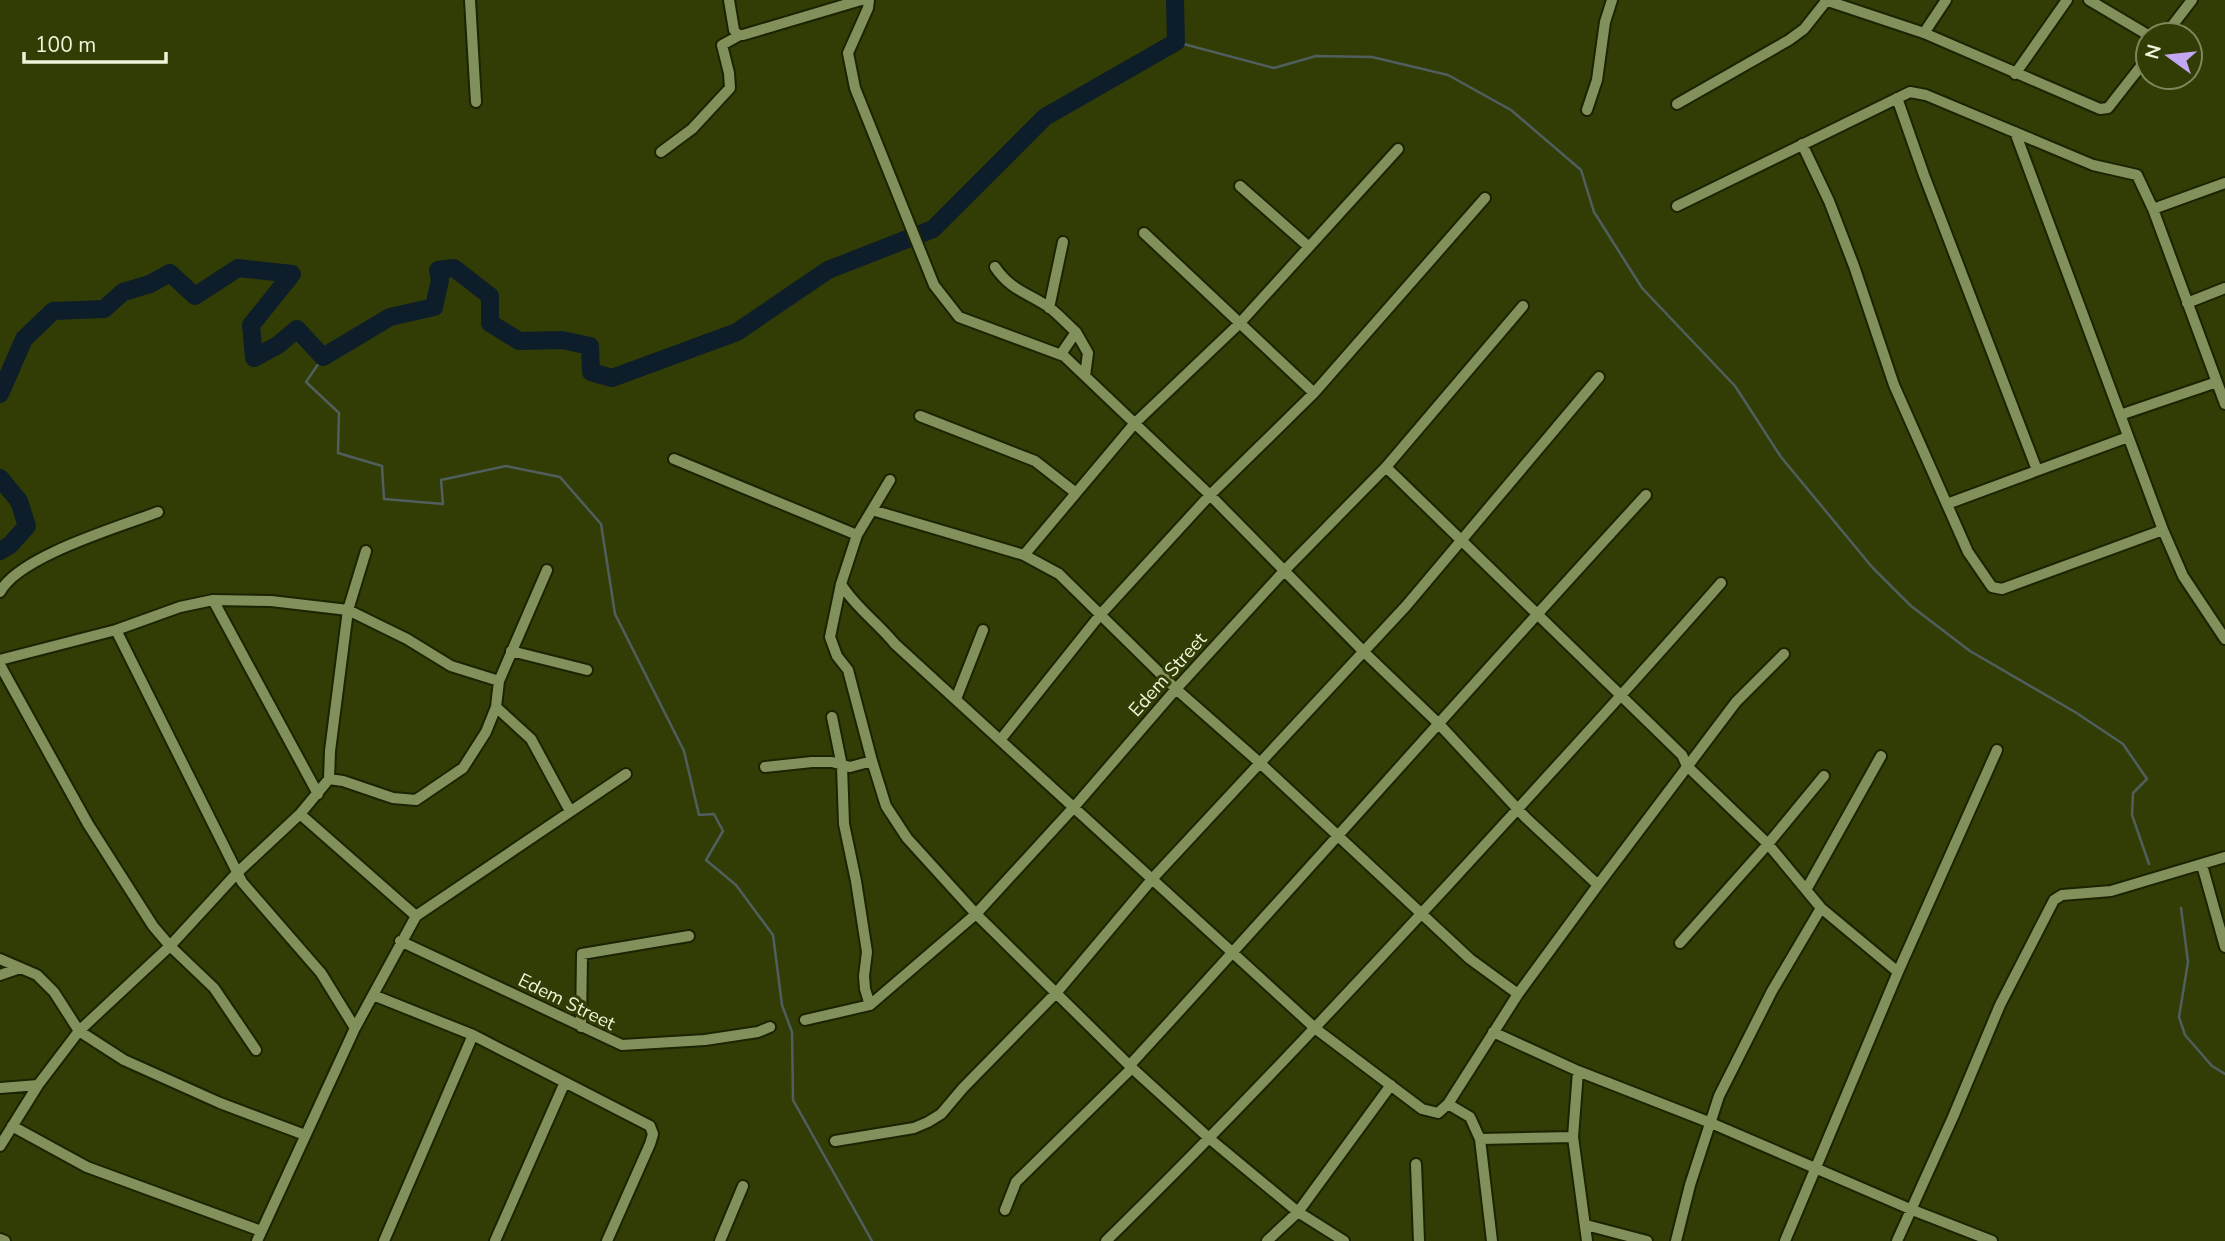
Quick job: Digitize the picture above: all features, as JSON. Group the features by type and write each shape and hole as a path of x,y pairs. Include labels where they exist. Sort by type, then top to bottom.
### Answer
{"street":[{"path":"470,0 476,102"},
{"path":"729,0 734,30 740,35"},
{"path":"661,152 692,130 730,88 722,45 740,35 861,0"},
{"path":"869,0 848,53 855,88 934,285 959,317 1061,354 1210,495 1364,652 1439,724 1518,809 1598,885"},
{"path":"1587,110 1597,80 1605,22 1612,0"},
{"path":"1676,104 1789,40 1804,29 1826,0 1924,33 2100,109 2108,108 2134,75"},
{"path":"1924,33 1946,0"},
{"path":"2015,74 2067,0"},
{"path":"2089,0 2134,27"},
{"path":"2176,21 2192,0"},
{"path":"1677,206 1897,98 1910,92 1919,92 2094,165 2137,175 2153,209 2225,404"},
{"path":"1897,98 1924,176 2037,470"},
{"path":"2015,132 2163,530 2183,576 2225,639"},
{"path":"1802,144 1829,201 1854,266 1894,384 1968,552 1989,584 2002,589 2163,530"},
{"path":"1024,555 1135,423 1239,324 1398,149"},
{"path":"2153,209 2225,183"},
{"path":"1241,186 1309,247"},
{"path":"1001,739 1100,615 1210,495 1314,393 1485,198"},
{"path":"1144,233 1314,393"},
{"path":"1049,308 1063,242"},
{"path":"995,267 1004,280 1049,308 1076,332 1088,353 1085,376"},
{"path":"2186,303 2225,288"},
{"name":"Edem Street","path":"806,1020 870,1004 976,914 1075,806 1175,689 1284,571 1386,467 1523,306"},
{"path":"1061,354 1076,332"},
{"path":"835,1141 914,1128 941,1114 1057,992 1153,878 1364,652 1600,377"},
{"path":"2120,415 2217,382"},
{"path":"920,416 1035,461 1076,493"},
{"path":"1947,503 2128,437"},
{"path":"674,459 857,535"},
{"path":"1386,467 1682,755 1687,766 1768,844 1821,908 1898,972"},
{"path":"890,480 857,535 841,584 830,637 837,656 848,670 886,806 907,838 976,914 1131,1067 1210,1139 1298,1212 1344,1241"},
{"path":"1006,1210 1016,1182 1131,1067 1646,495"},
{"path":"873,510 1024,555 1059,574 1175,689 1261,763 1470,959 1518,994"},
{"path":"0,592 17,572 56,552 158,512"},
{"path":"0,1146 38,1085 79,1031 170,946 238,872 300,814 329,779 330,751 348,611 366,551"},
{"path":"329,779 344,781 393,798 416,800 463,768 481,742 496,707 499,681 547,570"},
{"path":"1106,1241 1210,1139 1316,1029 1622,696 1721,583"},
{"path":"841,584 849,597 882,627 895,644 1316,1029 1422,1109 1432,1113 1438,1113 1448,1104 1518,994 1687,766 1746,691 1784,654"},
{"path":"213,600 318,794"},
{"path":"256,1050 214,988 153,926 88,824 0,663 116,630 180,607 213,600 271,601 348,611 407,639 451,666 499,681"},
{"path":"116,630 248,890 321,973 355,1028"},
{"path":"956,699 983,630"},
{"path":"511,652 587,670"},
{"path":"496,707 531,740 570,811"},
{"path":"832,717 842,766 844,824 866,942 865,989 870,1004"},
{"path":"1785,1241 1898,972 1997,750"},
{"path":"1806,890 1881,756"},
{"path":"765,767 812,762 850,766 872,761"},
{"path":"12,1126 87,1167 259,1236 355,1028 416,916 626,774"},
{"path":"1680,943 1824,776"},
{"path":"300,814 416,916"},
{"path":"1897,1241 2000,1005 2054,900 2062,895 2111,891 2225,857"},
{"path":"2202,865 2225,947"},
{"path":"1676,1241 1690,1185 1719,1096 1772,991 1821,908"},
{"path":"580,1027 582,954 689,936"},
{"name":"Edem Street","path":"400,941 622,1045 705,1040 758,1032 770,1027"},
{"path":"0,959 37,975 54,992 79,1031 124,1060 305,1135"},
{"path":"0,975 20,968"},
{"path":"373,995 473,1035 645,1122 653,1130 650,1144 607,1241"},
{"path":"1493,1032 1578,1071 1711,1122 1910,1209 1992,1241"},
{"path":"384,1241 473,1035"},
{"path":"1578,1071 1573,1137 1587,1241"},
{"path":"495,1241 565,1082"},
{"path":"0,1088 38,1085"},
{"path":"1267,1241 1298,1212 1391,1086"},
{"path":"1448,1104 1470,1117 1480,1139 1492,1241"},
{"path":"1480,1139 1573,1137"},
{"path":"1416,1164 1419,1241"},
{"path":"720,1241 743,1186"},
{"path":"1586,1225 1647,1241"}],"waterway":[{"path":"0,394 24,339 53,311 104,309 123,292 150,284 170,273 195,296 238,268 292,274 251,325 254,358 278,345 297,329 323,357 390,317 434,307 440,280 438,270 454,268 490,296 490,323 519,341 562,340 590,346 591,372 612,378 737,332 828,270 933,229 1045,117 1176,42 1175,0"},
{"path":"1176,42 1274,68 1316,56 1372,57 1448,75 1511,110 1581,170 1594,212 1642,288 1735,386 1781,457 1872,567 1911,606 1970,651 2075,712 2123,744 2147,779 2133,793 2132,815 2149,864"},
{"path":"323,357 306,382 339,413 338,453 382,466 384,499 443,504 441,480 506,466 560,477 601,524 615,614 684,751 699,815 714,814 723,831 706,860 736,885 773,935 782,1005 792,1032 793,1100 872,1241"},
{"path":"0,478 19,501 27,526 10,545 0,551"},
{"path":"2181,908 2188,962 2179,1017 2185,1035 2212,1066 2225,1074"}]}
